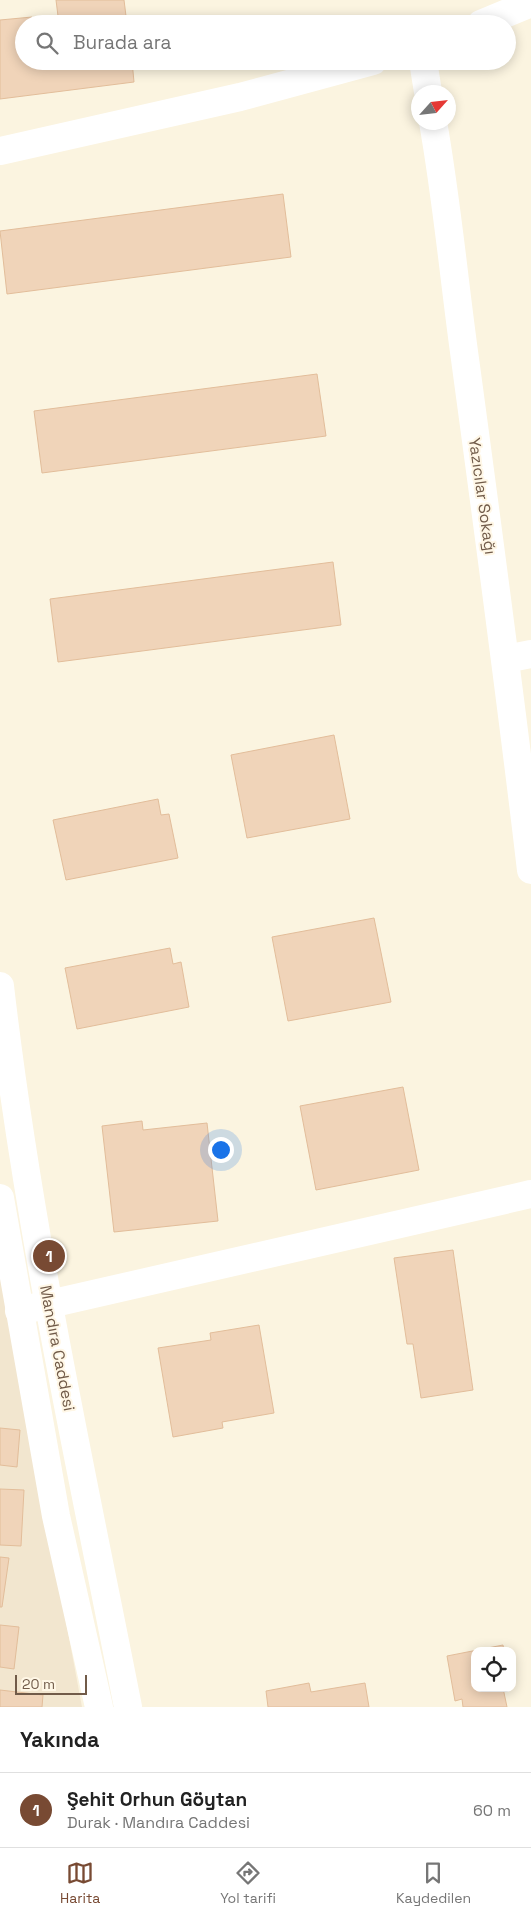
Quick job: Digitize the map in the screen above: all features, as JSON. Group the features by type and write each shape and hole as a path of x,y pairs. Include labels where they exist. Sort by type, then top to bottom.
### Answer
{"street":[{"path":"502,15 531,3"},
{"path":"0,151 240,97 340,70"},
{"path":"424,70 427,85"},
{"name":"Yazıcılar Sokağı","path":"434,130 441,168 460,326 518,656 531,870"},
{"name":"Mandıra Caddesi","path":"0,986 11,1078 48,1304 128,1707"},
{"path":"19,1310 531,1194"},
{"name":"Mandıra Caddesi","path":"0,1198 56,1516 99,1707"}],"shaded area":[{"path":"0,1270 82,1707 0,1707"}],"building":[{"path":"56,0 124,0 126,15 58,15"},
{"path":"15,19 15,70 133,70 134,82 0,99 0,20"},
{"path":"283,194 291,257 7,294 0,231"},
{"path":"317,374 326,436 42,473 34,411"},
{"path":"333,562 341,625 58,662 50,599"},
{"path":"334,735 350,819 247,838 231,755"},
{"path":"158,799 161,815 169,814 178,858 66,880 53,820"},
{"path":"374,918 391,1002 288,1021 272,937"},
{"path":"170,948 173,964 181,962 189,1007 77,1029 65,968"},
{"path":"403,1087 419,1170 316,1190 300,1106"},
{"path":"142,1121 143,1130 207,1123 218,1221 114,1232 102,1126"},
{"path":"453,1250 473,1390 421,1398 413,1344 407,1344 394,1258"},
{"path":"259,1325 274,1413 222,1422 223,1428 173,1437 158,1348 211,1340 210,1333"},
{"path":"0,1428 20,1430 17,1467 0,1465"},
{"path":"0,1489 24,1490 21,1546 0,1545"},
{"path":"0,1557 9,1558 2,1607 0,1607"},
{"path":"0,1625 19,1627 14,1669 0,1667"},
{"path":"471,1651 471,1692 504,1692 507,1707 463,1707 462,1699 455,1701 447,1656"},
{"path":"309,1683 311,1692 365,1683 369,1707 268,1707 266,1691"},
{"path":"0,1690 43,1695 42,1707 0,1707"}],"place":[{"name":"Şehit Orhun Göytan","path":"49,1256"}]}
